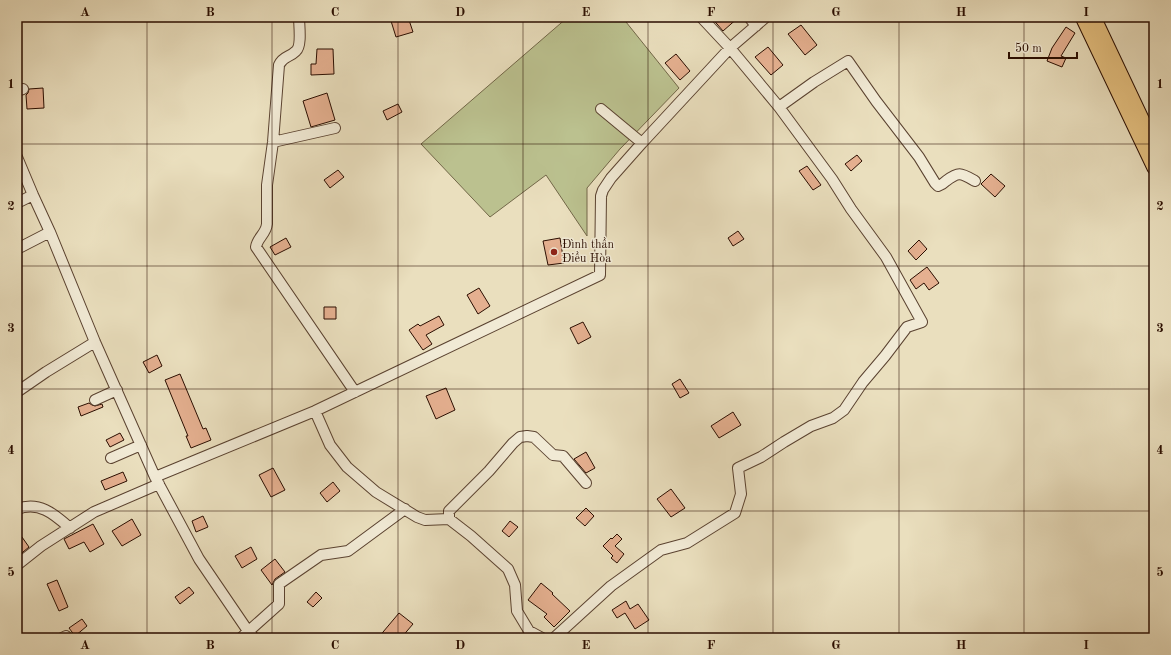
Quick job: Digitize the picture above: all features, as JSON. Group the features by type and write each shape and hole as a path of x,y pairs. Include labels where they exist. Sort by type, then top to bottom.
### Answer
{"main road":[{"path":"1082,17 1154,168"},
{"path":"1094,17 1154,144"}],"street":[{"path":"299,17 298,48 282,60 279,65 273,142 267,185 267,229 258,240 256,247 355,392"},
{"path":"554,638 611,586 661,550 687,543 735,513 741,494 738,468 812,426 833,418 844,410 863,382 907,327 922,322 886,257 851,209 832,179 779,107 730,48 701,17"},
{"path":"749,17 756,26"},
{"path":"17,565 41,546 94,512 157,481 315,411 600,275 601,196 603,190 611,178 642,143 730,48 766,17"},
{"path":"779,107 814,82 848,61 876,102 919,157 938,186 941,186 954,175 959,173 966,175 975,181"},
{"path":"601,109 642,143"},
{"path":"273,142 335,128"},
{"path":"17,157 50,232 95,342 157,481 199,560 248,636 279,604 279,584 321,555 348,552 406,510"},
{"path":"17,203 33,195"},
{"path":"17,249 50,232"},
{"path":"17,392 95,342"},
{"path":"95,400 117,390"},
{"path":"315,411 330,445 347,466 376,492 417,517 425,520 449,519 471,536 508,569 515,585 518,611 530,631 542,638"},
{"path":"449,519 450,511 520,437 534,437 553,456 563,456 586,482"},
{"path":"111,458 141,445"},
{"path":"17,509 34,506 47,510 56,515 70,528"}],"green space":[{"path":"568,17 622,17 679,88 620,149 587,188 587,236 546,175 490,217 421,144"}],"building":[{"path":"408,17 413,32 396,37 391,21"},
{"path":"711,17 739,17 723,31"},
{"path":"801,25 817,45 805,55 788,34"},
{"path":"1066,27 1075,33 1061,56 1066,58 1062,67 1047,61 1052,48"},
{"path":"768,47 783,65 771,75 755,57"},
{"path":"317,49 333,49 334,74 311,75 311,64 316,64"},
{"path":"676,54 690,71 680,80 665,63"},
{"path":"43,88 44,108 27,109 26,95 29,89"},
{"path":"327,93 335,120 311,127 303,101"},
{"path":"398,104 402,112 387,120 383,111"},
{"path":"857,155 862,161 851,171 845,164"},
{"path":"807,166 821,185 813,190 799,171"},
{"path":"338,170 344,177 330,188 324,180"},
{"path":"991,174 1005,186 995,197 981,184"},
{"path":"738,231 744,239 733,246 728,238"},
{"path":"286,238 291,247 275,255 270,247"},
{"name":"Đình thần Điều Hòa","path":"560,238 564,263 548,265 543,241"},
{"path":"919,240 927,249 916,260 908,251"},
{"path":"927,267 939,283 929,290 924,283 916,289 910,280"},
{"path":"479,288 490,306 478,314 467,295"},
{"path":"324,307 336,307 336,319 324,319"},
{"path":"439,316 444,325 426,335 432,344 423,350 409,330 418,324 420,326"},
{"path":"583,322 591,337 578,344 570,328"},
{"path":"157,355 162,366 149,373 143,362"},
{"path":"180,374 203,429 206,428 211,440 191,448 186,436 188,436 165,380"},
{"path":"680,379 689,393 680,398 672,384"},
{"path":"446,388 455,410 436,419 426,396"},
{"path":"89,403 95,406 102,404 103,407 81,416 78,407"},
{"path":"733,412 741,425 719,438 711,426"},
{"path":"120,433 124,440 110,447 106,440"},
{"path":"586,452 595,468 586,473 574,459"},
{"path":"273,468 285,490 271,497 259,475"},
{"path":"123,472 127,481 105,490 101,481"},
{"path":"333,482 340,491 327,502 320,493"},
{"path":"671,489 685,508 671,517 657,499"},
{"path":"586,508 594,516 585,526 576,518"},
{"path":"203,516 208,527 196,532 192,521"},
{"path":"132,519 141,535 122,546 112,531"},
{"path":"510,521 518,527 509,537 502,531"},
{"path":"93,524 104,544 90,552 84,542 69,549 64,539"},
{"path":"17,530 29,547 17,557"},
{"path":"617,534 622,539 615,546 624,554 617,563 611,558 613,556 603,546"},
{"path":"251,547 257,559 242,568 235,556"},
{"path":"275,559 285,572 275,579 272,585 261,570"},
{"path":"57,580 68,607 59,611 47,584"},
{"path":"541,583 570,611 554,627 544,617 547,614 528,600"},
{"path":"189,587 194,593 180,604 175,597"},
{"path":"316,592 322,598 313,607 307,602"},
{"path":"626,601 630,609 638,604 649,620 635,629 625,613 617,618 612,610"},
{"path":"399,613 413,624 401,638 395,633 391,638 378,638"},
{"path":"82,619 87,626 75,636 69,628"}],"place":[{"name":"Đình thần Điều Hòa","path":"554,252"}]}
